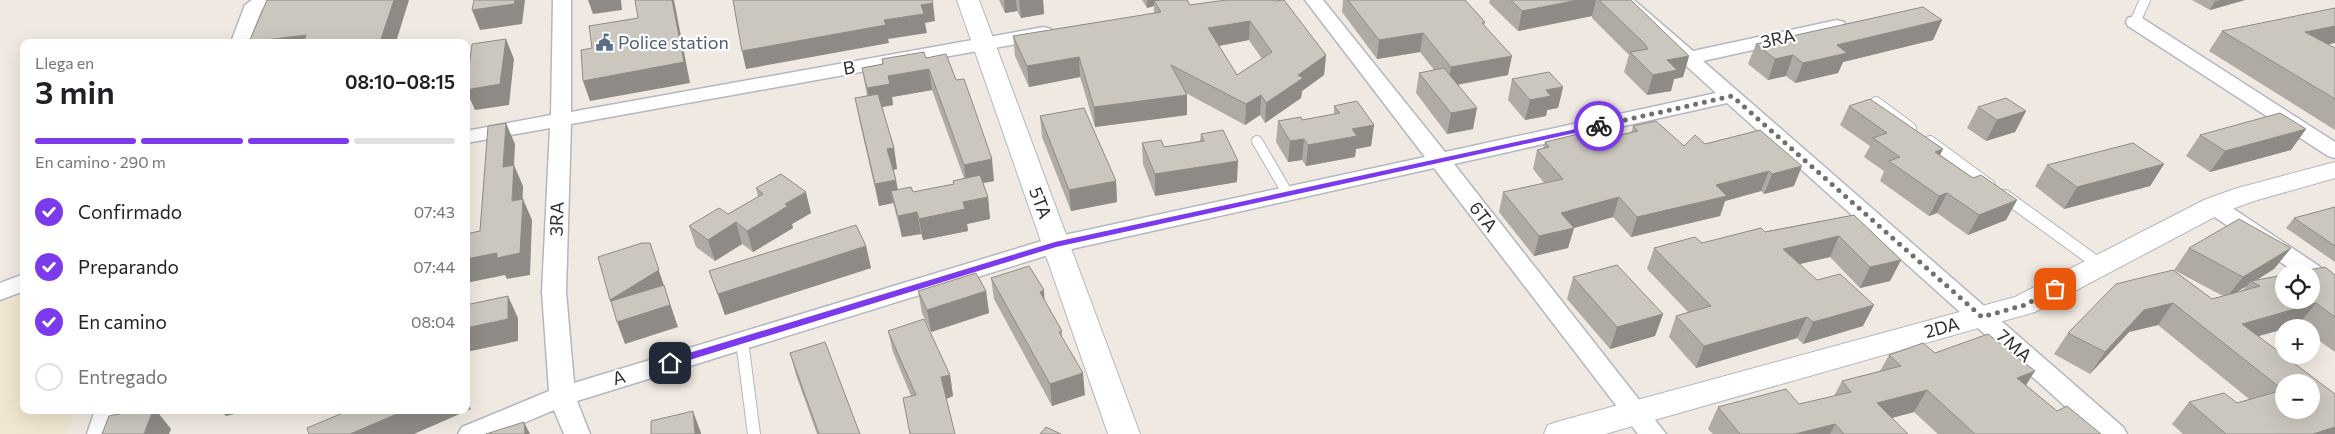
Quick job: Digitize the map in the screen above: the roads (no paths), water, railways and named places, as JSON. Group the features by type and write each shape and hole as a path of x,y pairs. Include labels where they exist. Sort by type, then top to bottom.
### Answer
{"street":[{"path":"241,39 254,5 288,0"},
{"name":"3RA","path":"562,0 561,120 554,292 562,396 577,434"},
{"name":"5TA","path":"968,0 1124,434"},
{"name":"6TA","path":"1314,0 1644,423"},
{"name":"7MA","path":"1623,0 2114,434"},
{"name":"3RA","path":"1689,58 1858,21"},
{"path":"2135,22 2335,151"},
{"name":"B","path":"470,136 1058,31"},
{"name":"A","path":"472,434 562,396 1055,245 1732,96"},
{"name":"2DA","path":"1560,434 1644,423 2025,305 2214,206 2244,195 2335,170"},
{"path":"2214,206 2299,264"},
{"path":"0,292 20,284"},
{"path":"100,434 107,414"}],"lane":[{"path":"2135,22 2145,0"},
{"path":"1876,102 2100,265"},
{"path":"1257,141 1288,194"},
{"path":"742,341 754,434"}],"place":[{"name":"Police station","path":"604,43"}]}
